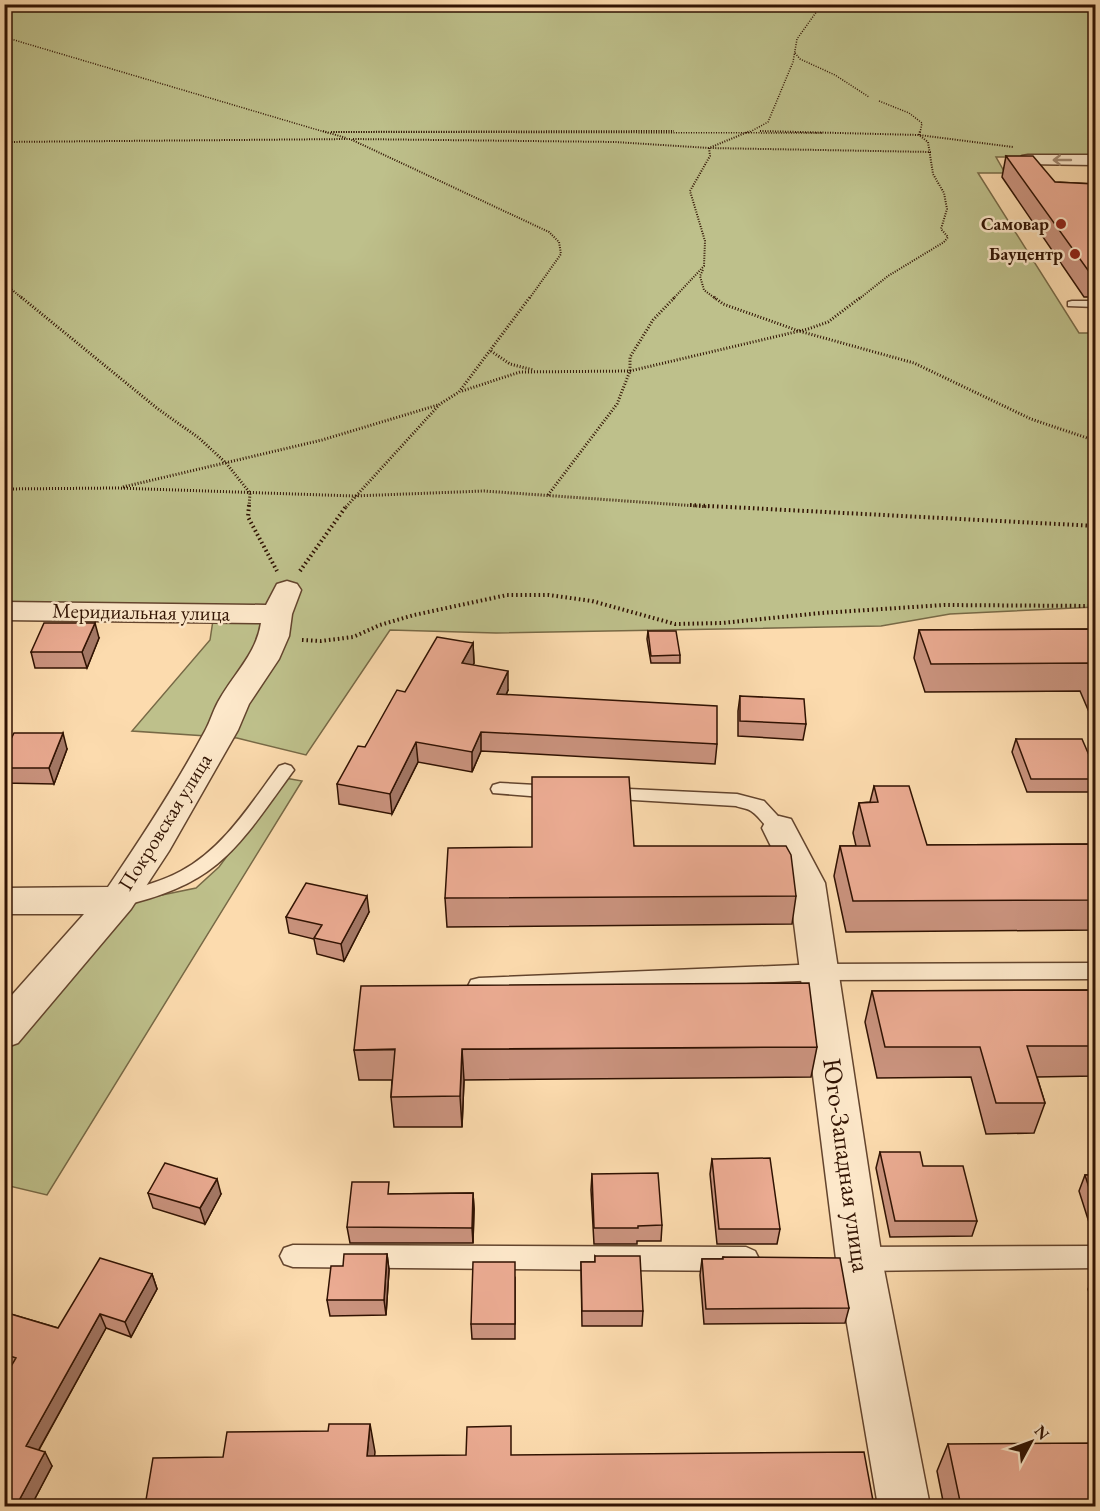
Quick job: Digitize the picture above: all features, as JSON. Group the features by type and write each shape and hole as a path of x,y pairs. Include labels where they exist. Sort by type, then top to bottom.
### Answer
{"street":[{"path":"1039,174 1028,160 1095,160"},
{"name":"Меридиальная улица","path":"4,611 280,613"},
{"name":"Покровская улица","path":"4,1032 118,900 157,842 222,730 233,703 264,659 280,613"},
{"name":"Юго-Западная улица","path":"779,828 807,883 821,972 847,1259 904,1506"},
{"path":"4,901 118,900"}],"lane":[{"path":"1072,304 1095,304"},
{"path":"118,900 155,891 186,877 221,853 285,770"},
{"path":"500,789 571,792"},
{"path":"595,794 737,800 757,806 779,828"},
{"path":"463,987 821,972 1095,971"},
{"path":"293,1256 764,1259"},
{"path":"847,1259 1095,1257"}],"path":[{"path":"4,6 10,4"},
{"path":"709,148 768,122 795,53 797,39 822,4"},
{"path":"4,37 350,140 493,204 549,232 559,242 561,254 492,351 459,392"},
{"path":"795,53 800,59 835,75 869,97"},
{"path":"879,101 909,113 922,123 919,135"},
{"path":"327,132 752,131 919,135 1018,147"},
{"path":"280,613 354,496 440,404 459,392 520,372 630,371 828,322 888,276 917,260 948,237 941,229 947,209 944,193 933,174 928,142 919,135"},
{"path":"4,142 350,140 615,142 709,148 931,152"},
{"path":"709,148 710,156 690,191 705,241 704,266 700,276 704,290 723,304 799,331 914,363 1031,419 1095,441"},
{"path":"548,495 617,404 630,371 630,357 653,320 704,266"},
{"path":"4,283 158,410 199,438 226,463 250,493 248,517 288,640 321,641 353,637 380,625 414,615 507,595 549,595 592,601 675,624 722,623 821,613 944,605 1095,606"},
{"path":"492,351 498,358 510,364 525,369 546,371"},
{"path":"117,488 322,440 440,404"},
{"path":"4,490 117,488 354,496 484,492 770,511 1095,526"}],"green space":[{"path":"4,5 1095,5 1095,157 996,157 1005,173 978,173 1079,333 1095,333 1095,607 950,614 881,626 496,633 390,630 306,755 237,738 132,731 210,640 215,607 5,607"},
{"path":"285,778 302,781 47,1195 5,1185 5,1045 128,902 196,888 219,867"}],"building":[{"path":"1006,156 1033,156 1055,182 1095,184 1095,273 1090,273"},
{"path":"44,623 95,623 82,652 31,652"},
{"path":"1095,629 1095,679 1088,663 931,664 919,630"},
{"path":"648,631 676,631 680,655 651,656"},
{"path":"437,637 473,643 462,663 508,671 497,694 717,706 717,744 481,732 472,752 416,742 390,794 337,784 358,746 365,747 397,690 405,692"},
{"path":"740,696 804,699 806,724 740,721"},
{"path":"14,733 63,733 49,768 4,768 4,753"},
{"path":"1016,739 1082,739 1095,769 1095,779 1031,779"},
{"path":"532,777 629,777 634,846 786,846 791,855 796,896 445,898 448,848 532,847"},
{"path":"874,786 909,786 927,845 1095,844 1095,900 853,901 840,846 870,846 859,803 878,802"},
{"path":"306,883 367,896 341,944 314,938 322,925 286,917"},
{"path":"809,983 817,1047 462,1049 460,1096 391,1097 395,1049 354,1050 361,986"},
{"path":"1095,990 1095,1046 1027,1046 1045,1103 996,1103 980,1047 885,1047 872,991"},
{"path":"880,1152 920,1152 923,1166 963,1166 977,1221 895,1221"},
{"path":"770,1158 780,1229 719,1229 712,1159"},
{"path":"165,1163 217,1179 200,1208 148,1193"},
{"path":"658,1173 662,1225 638,1226 638,1228 594,1228 592,1174"},
{"path":"1085,1175 1095,1175 1095,1207"},
{"path":"352,1182 389,1182 388,1194 473,1193 472,1228 347,1227"},
{"path":"344,1254 387,1254 384,1300 327,1300 331,1266 343,1266"},
{"path":"595,1256 640,1256 643,1311 582,1311 581,1262 595,1262"},
{"path":"723,1257 840,1258 849,1308 706,1309 702,1259 723,1259"},
{"path":"100,1258 152,1274 125,1322 100,1314 26,1446 45,1452 16,1506 4,1506 4,1378 16,1358 4,1354 4,1312 58,1328"},
{"path":"473,1262 515,1262 515,1324 471,1324"},
{"path":"329,1424 370,1424 367,1456 466,1455 467,1427 511,1426 511,1455 864,1452 874,1506 145,1506 153,1458 223,1457 227,1432 328,1431"},
{"path":"1095,1443 1095,1506 961,1506 948,1444"}],"place":[{"name":"Самовар","path":"1061,224"},
{"name":"Бауцентр","path":"1075,254"}]}
